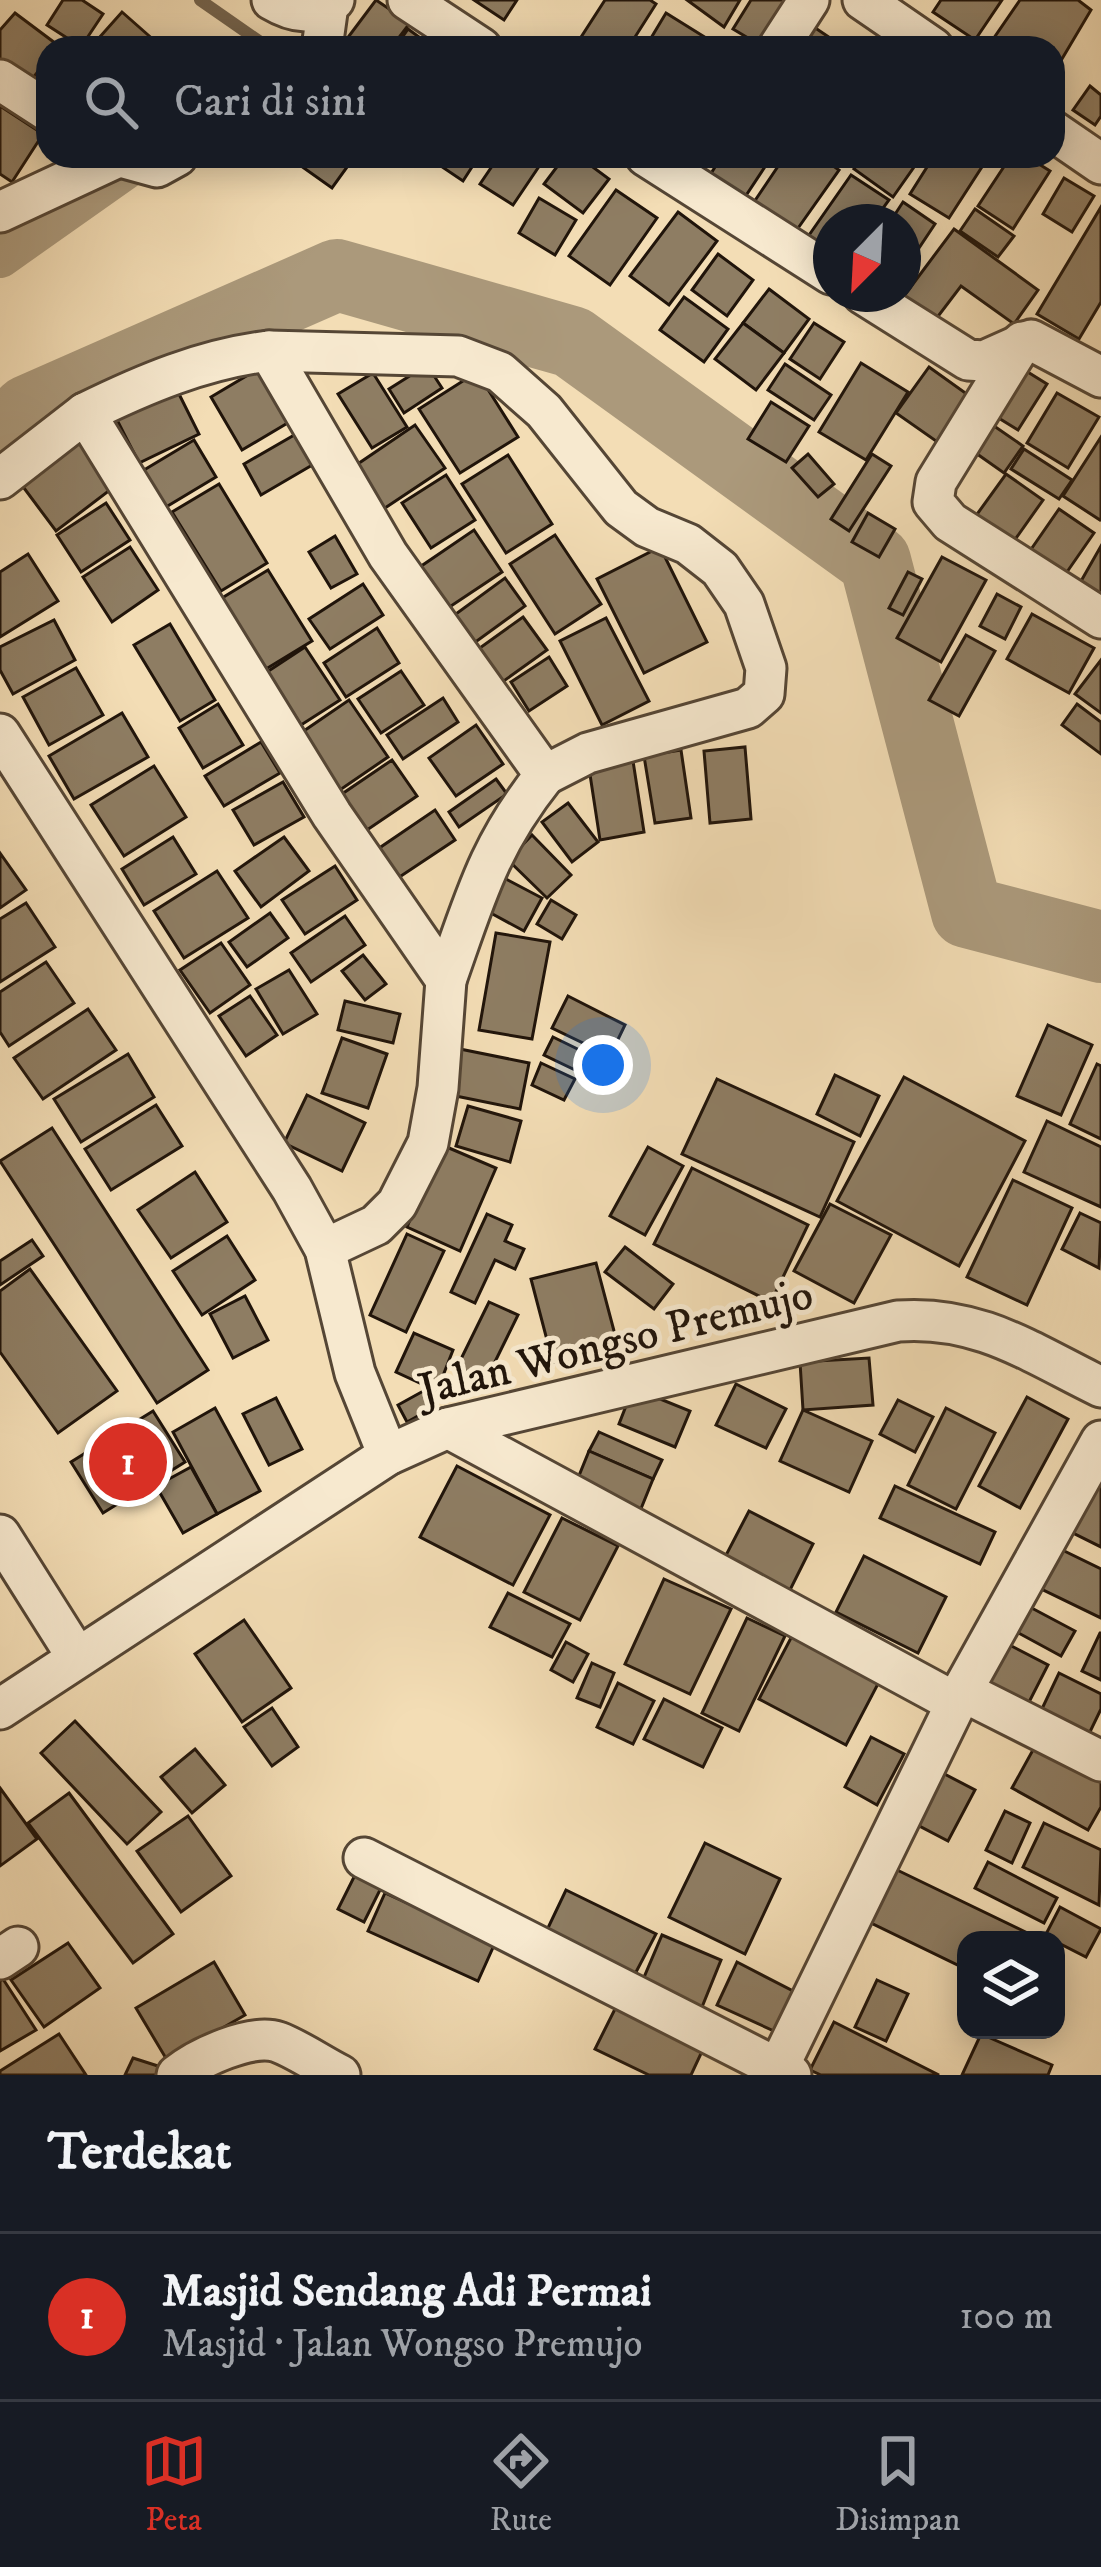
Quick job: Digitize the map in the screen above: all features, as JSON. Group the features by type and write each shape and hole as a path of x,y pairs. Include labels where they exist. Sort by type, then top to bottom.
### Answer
{"street":[{"path":"408,0 463,36"},
{"path":"786,36 809,0"},
{"path":"862,0 914,36"},
{"path":"276,3 312,12 331,3"},
{"path":"324,36 331,3"},
{"path":"0,80 36,103"},
{"path":"1065,139 1101,164"},
{"path":"0,212 93,168"},
{"path":"699,170 813,260"},
{"path":"893,312 978,363 1022,342 1040,342 1101,377"},
{"path":"1022,342 936,482 933,502 950,522 1101,618"},
{"path":"269,351 388,555 545,775"},
{"path":"0,479 85,413 149,382 241,355 269,351 458,356 500,372 544,411 621,508 647,527 688,544 720,569 744,604 766,668 764,694 748,708 588,753 545,775 513,816 487,862 446,980 428,1143 397,1204 376,1225 325,1249"},
{"path":"85,413 332,815 446,980"},
{"path":"0,734 292,1189 325,1249 356,1373 388,1455"},
{"name":"Jalan Wongso Premujo","path":"0,1709 388,1455 448,1428 898,1321 927,1319 981,1328 1101,1387"},
{"path":"448,1428 959,1697 1101,1761"},
{"path":"364,1858 784,2072 959,1697 1101,1441"},
{"path":"0,1535 77,1658"},
{"path":"177,2075 195,2060 274,2040 340,2075"}],"building":[{"path":"63,0 82,0 103,14 88,36 64,36 47,25"},
{"path":"376,0 410,23 400,36 349,36"},
{"path":"474,0 517,0 504,20"},
{"path":"605,0 656,4 636,36 582,36"},
{"path":"687,0 740,0 724,27"},
{"path":"751,0 800,0 774,36 745,36 733,29"},
{"path":"941,0 1002,0 978,36 969,36 933,12"},
{"path":"1020,0 1078,0 1091,10 1065,54 1065,36 995,36"},
{"path":"122,12 149,36 101,36"},
{"path":"15,13 46,36 36,36 36,74 25,88 0,70 0,30"},
{"path":"666,13 703,36 652,36"},
{"path":"802,19 827,36 791,36"},
{"path":"1090,86 1101,95 1101,116 1095,125 1073,110"},
{"path":"0,106 36,129 36,145 12,182 0,174"},
{"path":"304,168 346,168 332,188"},
{"path":"444,168 471,168 463,181"},
{"path":"491,168 538,168 513,205 480,184"},
{"path":"556,168 594,168 609,179 583,213 544,184"},
{"path":"714,168 764,168 745,197 710,175"},
{"path":"777,168 836,168 839,170 796,231 754,202"},
{"path":"855,168 913,168 893,197"},
{"path":"926,168 981,168 949,218 910,194"},
{"path":"1003,168 1050,171 1013,229 978,206"},
{"path":"851,175 889,200 886,204 831,204"},
{"path":"1064,178 1094,196 1072,232 1043,214"},
{"path":"616,190 657,218 610,285 569,256"},
{"path":"539,198 576,220 555,255 519,233"},
{"path":"1101,207 1101,302 1079,339 1037,314"},
{"path":"975,209 1014,236 998,257 960,231"},
{"path":"678,212 717,241 669,305 630,276"},
{"path":"921,214 935,224 921,245"},
{"path":"954,229 1038,290 1014,324 961,286 933,323 918,312 921,273"},
{"path":"718,254 753,280 727,316 692,290"},
{"path":"769,289 809,319 784,353 743,323"},
{"path":"684,297 728,329 704,362 660,330"},
{"path":"743,323 784,353 756,390 715,359"},
{"path":"814,323 844,342 820,379 790,359"},
{"path":"861,363 908,392 866,460 819,432"},
{"path":"1013,363 1047,384 1018,430 984,409"},
{"path":"785,364 831,395 814,420 768,390"},
{"path":"427,365 442,388 404,413 389,389"},
{"path":"929,367 978,402 946,448 896,413"},
{"path":"260,368 291,421 242,450 211,397"},
{"path":"477,372 518,437 460,473 419,409"},
{"path":"373,373 407,427 372,448 338,394"},
{"path":"176,388 199,434 139,463 116,418"},
{"path":"1057,393 1099,417 1068,468 1027,443"},
{"path":"771,402 809,426 786,462 748,439"},
{"path":"981,417 1023,446 1004,473 963,444"},
{"path":"415,425 445,468 376,514 346,472"},
{"path":"296,434 314,464 261,495 244,464"},
{"path":"1101,437 1101,519 1100,520 1063,496"},
{"path":"194,440 216,477 161,510 139,473"},
{"path":"80,442 110,490 56,531 21,484"},
{"path":"1024,449 1072,480 1059,499 1011,469"},
{"path":"808,454 834,484 818,497 792,468"},
{"path":"872,454 891,466 849,531 831,519"},
{"path":"508,455 552,524 506,553 462,484"},
{"path":"1006,474 1043,500 1007,551 970,524"},
{"path":"446,475 475,520 431,548 402,503"},
{"path":"219,484 267,563 221,591 172,512"},
{"path":"106,503 130,540 81,572 57,535"},
{"path":"1059,509 1094,533 1060,582 1025,558"},
{"path":"868,513 895,529 879,557 852,542"},
{"path":"474,530 502,572 442,612 414,571"},
{"path":"555,535 601,604 555,634 510,564"},
{"path":"335,536 357,574 331,588 309,552"},
{"path":"1101,546 1101,613 1072,597"},
{"path":"130,547 158,590 112,622 83,577"},
{"path":"660,547 707,642 644,673 597,579"},
{"path":"28,554 58,601 0,637 0,572"},
{"path":"942,557 986,580 941,662 897,638"},
{"path":"268,570 312,641 266,669 222,598"},
{"path":"908,572 922,579 903,615 889,608"},
{"path":"505,578 525,606 470,646 449,619"},
{"path":"363,584 383,615 330,649 309,619"},
{"path":"997,594 1021,607 1005,639 980,626"},
{"path":"1032,614 1094,648 1069,693 1007,659"},
{"path":"523,617 547,650 494,688 470,655"},
{"path":"606,618 649,701 602,725 560,641"},
{"path":"54,620 75,660 13,694 0,670 0,647"},
{"path":"170,624 215,700 180,721 134,645"},
{"path":"377,628 399,663 346,697 324,663"},
{"path":"966,635 995,651 959,716 929,700"},
{"path":"305,647 340,700 301,725 267,672"},
{"path":"549,657 567,686 529,711 511,682"},
{"path":"1101,660 1101,713 1075,694"},
{"path":"76,668 103,715 49,745 23,697"},
{"path":"401,671 424,705 381,733 358,699"},
{"path":"443,698 458,722 403,759 387,735"},
{"path":"349,700 388,757 337,792 298,735"},
{"path":"218,704 243,745 203,768 179,728"},
{"path":"1077,704 1101,722 1101,754 1062,725"},
{"path":"122,713 148,757 74,799 49,756"},
{"path":"476,725 503,764 456,796 429,758"},
{"path":"261,742 280,773 224,806 205,776"},
{"path":"745,747 751,819 710,823 704,751"},
{"path":"681,750 691,818 655,823 644,756"},
{"path":"392,760 417,796 367,830 342,794"},
{"path":"633,761 644,832 600,840 589,768"},
{"path":"154,766 186,817 124,856 91,805"},
{"path":"496,779 507,794 459,827 449,812"},
{"path":"283,782 304,817 254,845 233,810"},
{"path":"568,803 598,842 572,862 542,822"},
{"path":"435,810 455,840 392,882 372,853"},
{"path":"532,835 571,875 547,898 508,860"},
{"path":"173,837 196,874 144,905 122,869"},
{"path":"284,837 309,871 261,907 235,871"},
{"path":"0,853 26,890 0,908"},
{"path":"335,866 357,900 305,934 282,900"},
{"path":"217,871 248,918 184,958 154,911"},
{"path":"504,878 542,898 524,931 487,911"},
{"path":"551,900 576,915 562,939 537,924"},
{"path":"26,903 55,947 0,982 0,919"},
{"path":"270,913 288,938 247,967 229,942"},
{"path":"345,916 365,945 311,982 291,953"},
{"path":"496,933 550,942 532,1039 479,1030"},
{"path":"221,943 250,985 210,1013 180,970"},
{"path":"363,955 386,984 365,1000 342,971"},
{"path":"46,962 74,1003 9,1046 0,1032 0,992"},
{"path":"289,970 317,1014 283,1034 256,989"},
{"path":"250,996 277,1035 246,1056 219,1016"},
{"path":"568,996 625,1025 610,1056 552,1028"},
{"path":"345,1001 400,1014 393,1043 338,1030"},
{"path":"88,1009 116,1050 43,1099 14,1058"},
{"path":"1048,1025 1092,1045 1061,1115 1017,1096"},
{"path":"553,1037 606,1063 598,1081 544,1055"},
{"path":"342,1038 387,1054 368,1108 322,1093"},
{"path":"455,1048 529,1063 520,1109 446,1094"},
{"path":"128,1054 154,1097 81,1142 54,1099"},
{"path":"541,1063 575,1079 564,1100 532,1085"},
{"path":"1097,1064 1101,1066 1101,1139 1070,1124"},
{"path":"835,1075 879,1096 860,1136 817,1114"},
{"path":"904,1077 1025,1141 959,1266 837,1201"},
{"path":"717,1079 854,1142 820,1217 682,1154"},
{"path":"307,1095 365,1123 342,1171 284,1143"},
{"path":"156,1105 182,1146 111,1190 85,1149"},
{"path":"468,1106 521,1121 510,1162 456,1146"},
{"path":"1047,1121 1101,1147 1101,1207 1024,1172"},
{"path":"52,1128 208,1370 157,1403 0,1161"},
{"path":"442,1145 496,1168 460,1251 407,1227"},
{"path":"648,1147 683,1166 645,1235 610,1216"},
{"path":"692,1168 808,1225 771,1302 654,1244"},
{"path":"195,1172 227,1222 171,1258 138,1210"},
{"path":"1013,1180 1072,1208 1027,1305 967,1277"},
{"path":"830,1204 891,1235 854,1303 794,1271"},
{"path":"1080,1213 1101,1223 1099,1268 1062,1249"},
{"path":"487,1214 512,1225 505,1241 524,1249 515,1269 495,1260 475,1303 451,1292"},
{"path":"407,1234 444,1251 406,1332 370,1315"},
{"path":"227,1236 255,1280 202,1315 173,1271"},
{"path":"32,1240 43,1256 0,1285 0,1261"},
{"path":"625,1247 673,1284 654,1309 605,1272"},
{"path":"596,1263 618,1346 553,1363 531,1279"},
{"path":"30,1269 117,1391 58,1433 0,1352 0,1291"},
{"path":"245,1296 268,1340 233,1358 210,1314"},
{"path":"489,1302 518,1315 486,1380 457,1367"},
{"path":"414,1333 453,1350 437,1391 396,1372"},
{"path":"869,1358 873,1405 803,1410 800,1362"},
{"path":"736,1384 786,1409 766,1448 716,1425"},
{"path":"633,1388 690,1411 675,1447 619,1424"},
{"path":"427,1389 436,1406 407,1422 398,1405"},
{"path":"1027,1397 1068,1419 1020,1508 979,1486"},
{"path":"276,1398 302,1449 269,1465 243,1414"},
{"path":"898,1400 933,1417 915,1452 880,1434"},
{"path":"215,1408 260,1491 217,1514 173,1432"},
{"path":"946,1408 995,1433 956,1509 908,1485"},
{"path":"803,1410 872,1441 849,1492 780,1461"},
{"path":"153,1411 185,1462 103,1513 71,1462"},
{"path":"599,1432 662,1460 653,1479 589,1451"},
{"path":"589,1451 653,1479 638,1516 574,1488"},
{"path":"1101,1456 1101,1547 1065,1529"},
{"path":"457,1466 550,1515 513,1585 420,1537"},
{"path":"191,1467 217,1514 183,1533 156,1486"},
{"path":"895,1486 995,1532 980,1564 880,1518"},
{"path":"749,1511 813,1544 789,1592 724,1559"},
{"path":"562,1518 618,1546 580,1620 524,1592"},
{"path":"1052,1545 1101,1569 1101,1618 1033,1585"},
{"path":"864,1556 946,1597 918,1653 836,1612"},
{"path":"664,1579 731,1609 690,1694 625,1664"},
{"path":"508,1593 570,1624 552,1657 490,1627"},
{"path":"1026,1605 1075,1631 1061,1656 1013,1630"},
{"path":"747,1618 785,1636 739,1731 702,1713"},
{"path":"244,1620 291,1688 242,1722 195,1654"},
{"path":"1101,1633 1101,1680 1082,1671"},
{"path":"792,1636 879,1682 846,1745 759,1699"},
{"path":"1000,1640 1048,1665 1026,1708 977,1683"},
{"path":"566,1642 588,1654 573,1682 551,1670"},
{"path":"592,1663 614,1673 600,1707 577,1698"},
{"path":"1059,1673 1101,1694 1101,1709 1087,1738 1039,1715"},
{"path":"618,1683 654,1701 633,1744 597,1727"},
{"path":"664,1699 722,1728 703,1767 644,1739"},
{"path":"272,1708 298,1747 272,1766 244,1727"},
{"path":"75,1721 161,1812 127,1844 41,1753"},
{"path":"871,1737 904,1754 877,1805 845,1787"},
{"path":"1039,1739 1101,1772 1101,1807 1088,1830 1012,1788"},
{"path":"195,1749 225,1785 192,1813 161,1777"},
{"path":"935,1769 975,1790 948,1841 908,1820"},
{"path":"0,1788 37,1839 0,1866"},
{"path":"69,1793 173,1934 133,1963 28,1823"},
{"path":"1005,1811 1030,1823 1012,1863 986,1850"},
{"path":"188,1816 231,1876 181,1912 137,1851"},
{"path":"1044,1823 1101,1850 1099,1905 1023,1867"},
{"path":"705,1843 780,1879 745,1954 669,1917"},
{"path":"988,1862 1057,1898 1044,1923 975,1888"},
{"path":"358,1869 384,1882 364,1922 338,1909"},
{"path":"895,1869 1023,1931 957,1931 957,1965 869,1922"},
{"path":"566,1890 656,1934 635,1974 546,1932"},
{"path":"385,1893 495,1943 478,1981 368,1931"},
{"path":"1060,1907 1101,1929 1086,1957 1065,1946 1065,1931 1048,1931"},
{"path":"662,1935 721,1960 702,2007 642,1982"},
{"path":"68,1943 100,1988 44,2027 11,1980"},
{"path":"214,1962 245,2015 167,2060 136,2008"},
{"path":"737,1962 793,1991 774,2031 717,2005"},
{"path":"3,1979 36,2030 0,2051 0,1981"},
{"path":"877,1980 908,1994 886,2041 855,2027"},
{"path":"618,2003 705,2045 691,2075 649,2075 595,2049"},
{"path":"834,2022 939,2075 821,2075 810,2070"},
{"path":"59,2034 86,2075 0,2075 0,2071"},
{"path":"979,2039 992,2039 1052,2065 1048,2075 962,2075"},
{"path":"133,2058 161,2067 157,2075 125,2075"}],"waterway":[{"path":"200,0 252,36"},
{"path":"0,257 126,168"},
{"path":"0,439 28,411 337,275 572,342 875,561 967,912 1101,947"}],"place":[{"name":"Masjid Sendang Adi Permai","path":"128,1462"}]}
